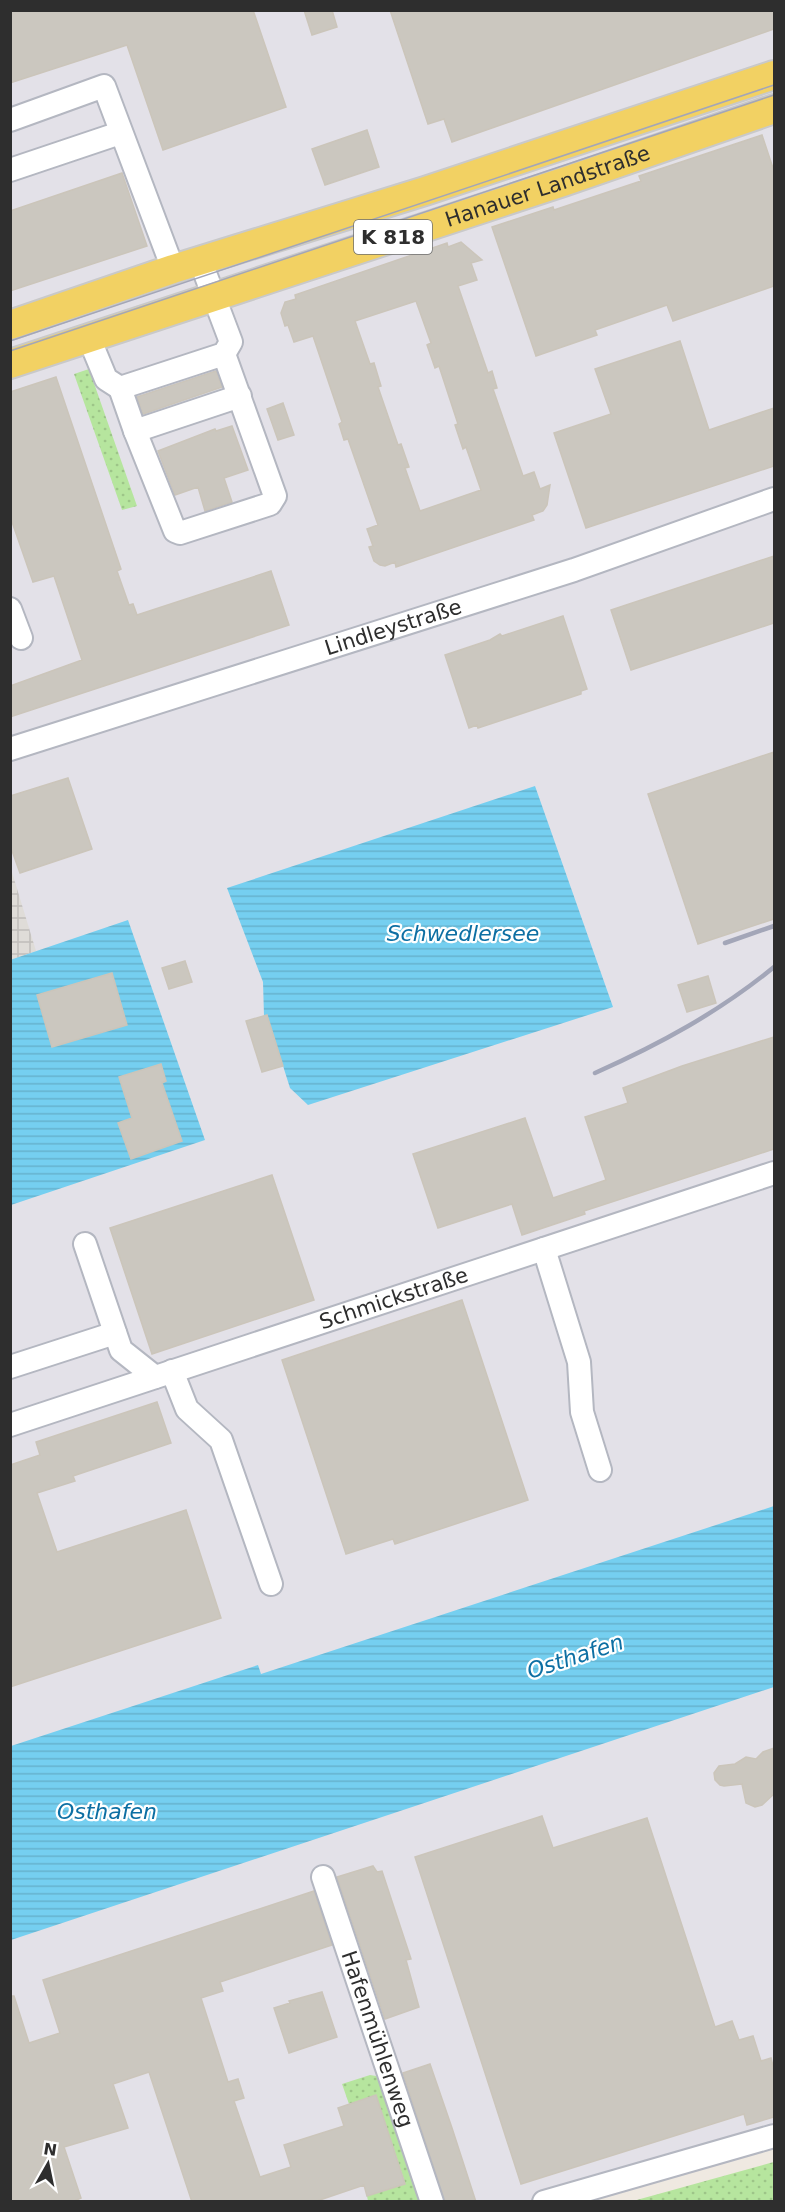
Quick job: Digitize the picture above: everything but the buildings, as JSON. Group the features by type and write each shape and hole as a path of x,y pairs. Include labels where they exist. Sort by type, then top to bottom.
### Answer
{"main road":[{"name":"Hanauer Landstraße","path":"10,325 200,260 436,187 774,75"},
{"name":"Hanauer Landstraße","path":"10,364 574,178 774,109"}],"street":[{"path":"10,120 104,86 173,269"},
{"path":"10,170 120,133"},
{"path":"120,388 224,354 231,342 200,260"},
{"path":"89,338 106,379 120,388 175,531 180,533 270,504 275,495 224,354"},
{"path":"135,431 240,396"},
{"name":"Lindleystraße","path":"10,749 574,570 774,499"},
{"path":"10,609 21,638"},
{"name":"Schmickstraße","path":"10,1425 774,1173"},
{"path":"85,1244 121,1350 163,1374 187,1409 221,1440 271,1584"},
{"path":"544,1249 579,1362 582,1412 600,1470"},
{"path":"10,1366 115,1333"},
{"name":"Hafenmühlenweg","path":"323,1877 432,2202"},
{"path":"544,2202 774,2136"}],"shaded area":[{"name":"Osthafen","path":"11,11 774,11 774,2136 544,2201 11,2202"},
{"path":"11,869 36,951 11,960 10,959"}],"green space":[{"path":"89,369 137,506 122,510 74,374"},
{"path":"370,2075 382,2077 421,2201 368,2201 367,2196 405,2183 376,2095 349,2104 342,2084"},
{"path":"774,2162 774,2201 633,2201 770,2163"}],"water":[{"name":"Schwedlersee","path":"535,786 613,1007 308,1105 290,1088 267,1015 264,1016 263,982 227,888"},
{"path":"128,920 205,1140 11,1205 10,960"},
{"name":"Osthafen","path":"774,1506 774,1687 11,1940 11,1746 258,1665 261,1674"}],"tram line":[{"path":"10,341 774,85"},
{"path":"10,351 774,95"}],"railway":[{"path":"725,943 774,926"},
{"path":"595,1073 643,1051 710,1013 774,967"}]}
